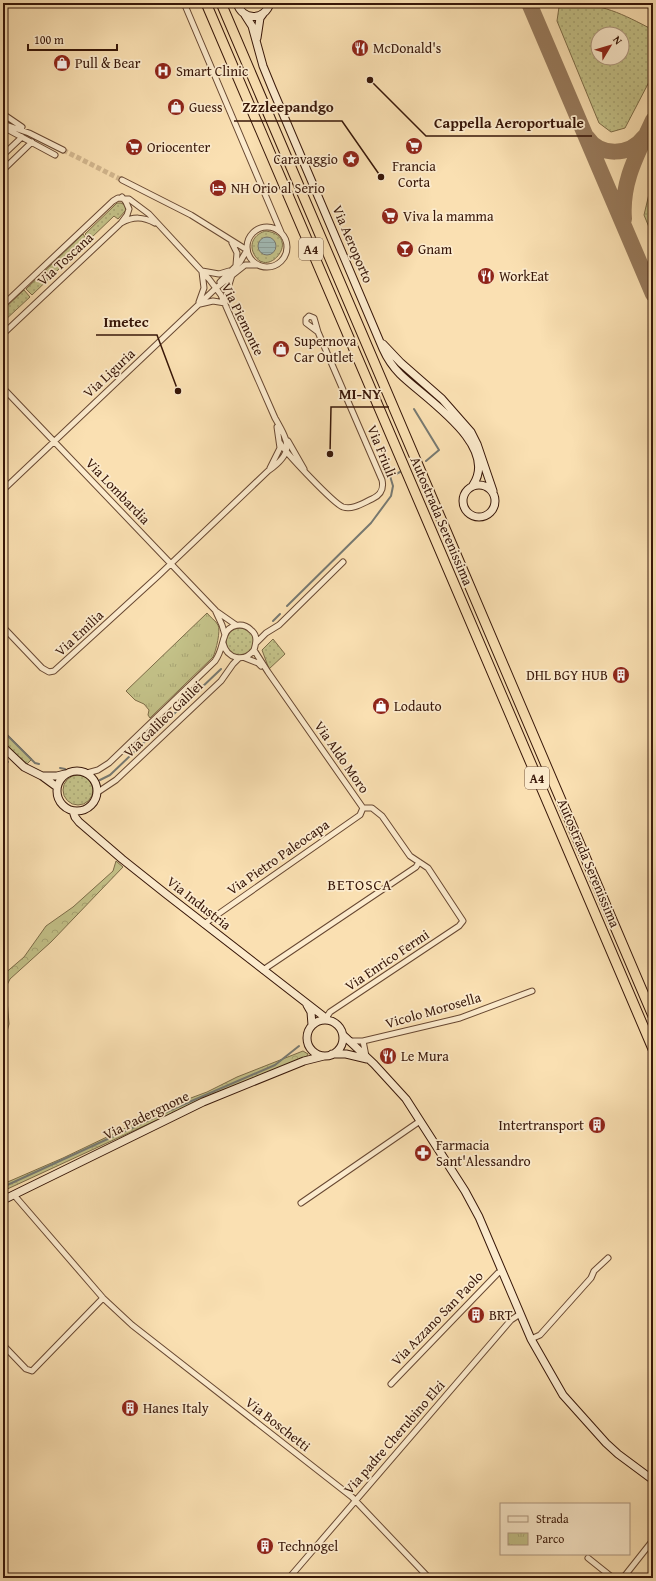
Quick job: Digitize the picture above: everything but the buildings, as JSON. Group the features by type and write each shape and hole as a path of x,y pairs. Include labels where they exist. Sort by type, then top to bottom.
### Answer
{"highway":[{"name":"Autostrada Serenissima","path":"206,3 653,1049"},
{"name":"Autostrada Serenissima","path":"221,3 653,1016"}],"street":[{"path":"184,3 281,232 286,244 286,251 283,258 276,264 269,266 259,265 251,259 247,250 248,239 256,230 269,227 281,232"},
{"name":"Via Aeroporto","path":"237,3 239,9 252,26 257,46 272,88 388,359 398,372 454,421 467,435 480,468 473,485"},
{"name":"Via Aeroporto","path":"257,46 259,23 270,3"},
{"path":"245,15 253,17 263,14"},
{"path":"3,114 29,133"},
{"path":"3,124 29,133 63,150"},
{"path":"3,127 54,155"},
{"path":"3,155 22,137"},
{"path":"3,170 32,142"},
{"path":"122,180 191,215 247,250"},
{"path":"3,305 113,201 122,197"},
{"name":"Via Toscana","path":"3,334 127,215 129,209 122,197"},
{"name":"Via Piemonte","path":"122,197 129,199 149,214 216,288 225,303 275,418 285,436 287,443 286,452"},
{"name":"Via Piemonte","path":"120,223 137,217 142,217 156,223"},
{"path":"230,240 237,252 235,266"},
{"name":"Via Liguria","path":"225,303 231,273 235,266 244,257 247,250"},
{"name":"Via Liguria","path":"54,441 231,273 245,265 259,265"},
{"name":"Via Liguria","path":"198,305 204,288 202,271 219,274 231,273"},
{"path":"198,305 213,301 225,303"},
{"name":"Via Friuli","path":"280,443 286,452 306,471 334,502 343,507 352,507 376,498 383,488 382,480 318,332"},
{"name":"Via Aeroporto","path":"380,341 401,363 450,407 471,432 477,444 493,491"},
{"name":"Via Lombardia","path":"3,388 216,611 236,625"},
{"name":"Via Piemonte","path":"275,418 280,443"},
{"name":"Via Friuli","path":"285,436 306,471"},
{"path":"3,490 54,441"},
{"path":"268,471 277,456 280,443"},
{"path":"170,564 268,471 282,460 286,452"},
{"path":"482,484 493,491 496,502 492,511 482,517 473,516 466,511 463,503 466,491 473,485 482,484"},
{"path":"256,643 266,633 271,632 279,625 343,562"},
{"name":"Via Emilia","path":"3,627 42,668 49,672 54,671 170,564"},
{"name":"Via Lombardia","path":"216,611 222,625 224,635"},
{"path":"250,628 256,636 254,650 242,658 230,655 224,648 224,635 231,627 236,625 246,626 266,633"},
{"path":"87,773 104,767 114,758 215,661 219,656 224,643"},
{"name":"Via Aldo Moro","path":"254,650 363,808 372,808 382,816 410,856 428,868 463,921"},
{"name":"Via Aldo Moro","path":"242,658 258,662 268,672"},
{"name":"Via Galileo Galilei","path":"98,792 116,780 221,681 233,664 242,658"},
{"path":"3,747 24,766 42,776 57,787"},
{"path":"42,776 57,776 76,770 87,773 95,780 98,792 95,801 82,814 79,822"},
{"path":"66,774 62,777 57,787 58,798 61,803 66,808 73,811 81,811 88,808"},
{"name":"Via Pietro Paleocapa","path":"204,924 360,815 363,808"},
{"name":"Via Industria","path":"73,811 79,822 122,859 327,1019"},
{"path":"263,970 416,867 419,862"},
{"name":"Via Enrico Fermi","path":"327,1019 330,1012 459,926 463,921"},
{"name":"Vicolo Morosella","path":"346,1054 353,1044 460,1018 532,991"},
{"name":"Via Industria","path":"304,1002 311,1012 312,1025"},
{"path":"304,1061 309,1052 307,1036 312,1025 319,1020 327,1019 338,1024 343,1035 341,1047 332,1054"},
{"name":"Via Azzano San Paolo","path":"343,1035 368,1058 406,1099 465,1191 479,1217 531,1339 563,1395 589,1425 618,1454 653,1478"},
{"path":"308,1044 313,1051 324,1056 332,1054 346,1054 368,1058 363,1042"},
{"name":"Via Padergnone","path":"3,1200 203,1102 304,1061 324,1056"},
{"path":"301,1203 420,1121"},
{"name":"Via Boschetti","path":"14,1195 104,1298 132,1325 355,1501 429,1578"},
{"path":"531,1339 540,1335 591,1278 594,1271 608,1258"},
{"name":"Via Azzano San Paolo","path":"391,1384 498,1273 502,1272"},
{"path":"3,1345 26,1369 32,1372 104,1298"},
{"name":"Via padre Cherubino Elzi","path":"289,1578 511,1320 520,1314"},
{"path":"623,1578 653,1540"},
{"path":"588,1558 613,1578"}],"green space":[{"path":"566,3 590,5 622,14 653,30 653,69 649,82 625,128 611,132 599,123 557,21 559,7"},
{"path":"653,177 653,237 644,215"},
{"path":"117,203 125,205 126,210 118,219 114,216 90,239 85,234"},
{"path":"266,231 277,235 282,241 282,248 279,255 273,260 266,262 259,260 253,252 252,244 257,236"},
{"path":"83,234 88,241 32,295 26,289"},
{"path":"24,290 30,297 3,322 3,310"},
{"path":"207,613 219,628 218,641 213,657 150,718 148,715 149,710 144,704 135,700 126,691"},
{"path":"240,628 250,632 254,642 250,652 240,656 230,652 226,642 230,632"},
{"path":"273,639 285,654 269,669 262,650"},
{"path":"3,730 32,759 27,764 3,744"},
{"path":"78,775 89,779 93,790 89,801 78,805 67,801 63,790 67,779"},
{"path":"116,861 123,867 51,942 10,979 6,987 9,1024 3,1047 3,975 24,957 46,926 73,907 113,871"},
{"path":"303,1051 308,1054 307,1056 185,1107 3,1191 3,1184 63,1158 180,1102 207,1092 237,1077"}],"water":[{"path":"267,237 273,240 276,246 273,252 267,255 261,252 258,246 261,240"}],"waterway":[{"path":"414,409 439,450 426,461"},
{"path":"396,474 400,472"},
{"path":"287,606 371,523 391,496 393,486 390,476"},
{"path":"273,621 280,614"},
{"path":"100,780 110,775 221,669"},
{"path":"3,731 35,763 39,764"},
{"path":"3,758 8,762"},
{"path":"60,768 65,769"},
{"path":"3,1187 173,1109 275,1065 299,1046"}],"taxiway":[{"path":"529,3 653,294"},
{"path":"624,219 625,192 628,180 636,156 653,120"},
{"path":"587,137 599,148 615,152 631,148 644,137"}],"tunnel":[{"path":"63,150 122,180"}],"place":[{"name":"McDonald's","path":"360,48"},
{"name":"Pull & Bear","path":"62,63"},
{"name":"Smart Clinic","path":"163,71"},
{"name":"Cappella Aeroportuale","path":"370,80"},
{"name":"Guess","path":"176,107"},
{"name":"Francia Corta","path":"414,146"},
{"name":"Oriocenter","path":"134,147"},
{"name":"Caravaggio","path":"351,159"},
{"name":"Zzzleepandgo","path":"381,177"},
{"name":"NH Orio al Serio","path":"218,188"},
{"name":"Viva la mamma","path":"390,216"},
{"name":"Gnam","path":"405,249"},
{"name":"WorkEat","path":"486,276"},
{"name":"Supernova Car Outlet","path":"281,349"},
{"name":"Imetec","path":"178,391"},
{"name":"MI-NY","path":"330,454"},
{"name":"DHL BGY HUB","path":"621,675"},
{"name":"Lodauto","path":"381,706"},
{"name":"Le Mura","path":"388,1056"},
{"name":"Intertransport","path":"597,1125"},
{"name":"Farmacia Sant'Alessandro","path":"423,1153"},
{"name":"BRT","path":"476,1315"},
{"name":"Hanes Italy","path":"130,1408"},
{"name":"Technogel","path":"265,1546"}],"district":[{"name":"BETOSCA","path":"360,885"}]}
